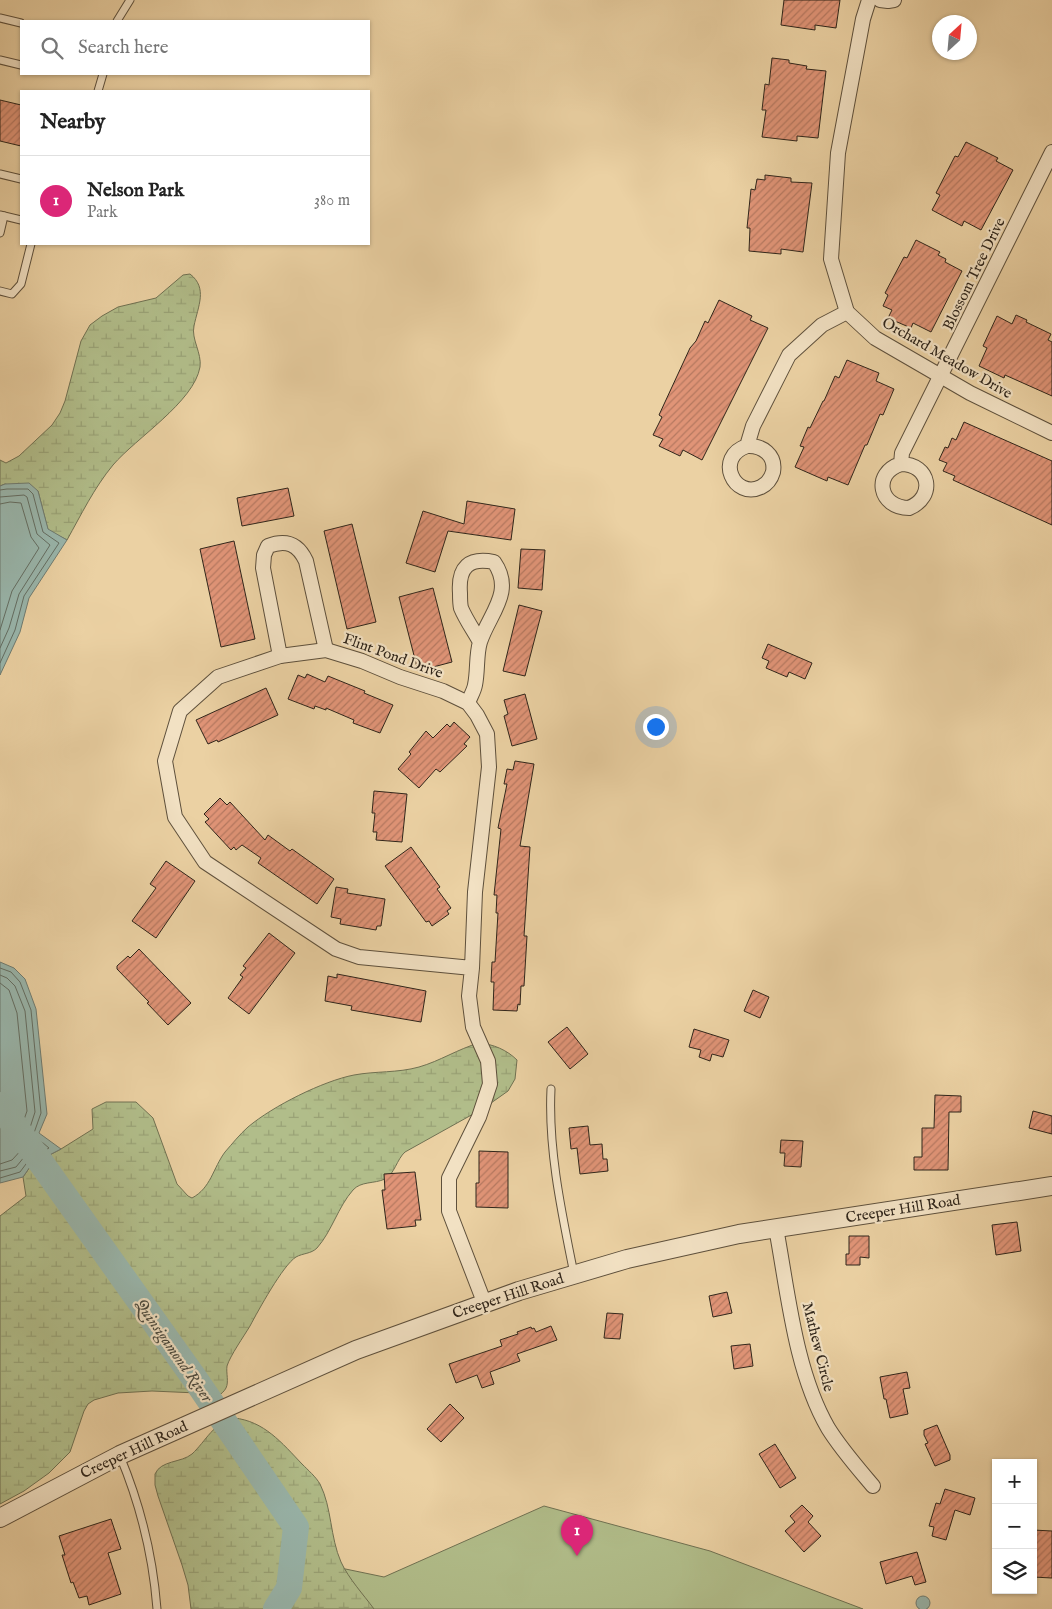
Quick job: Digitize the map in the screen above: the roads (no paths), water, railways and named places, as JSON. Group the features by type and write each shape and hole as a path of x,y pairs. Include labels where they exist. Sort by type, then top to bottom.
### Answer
{"street":[{"path":"747,446 753,426 789,355 822,325 847,312 832,260 838,154 868,0"},
{"path":"880,0 894,0"},
{"name":"Blossom Tree Drive","path":"901,464 902,453 1052,152"},
{"name":"Orchard Meadow Drive","path":"847,312 875,338 970,393 1052,433"},
{"path":"280,656 263,568 264,555 268,546 286,542 295,545 302,552 306,561 326,650"},
{"path":"480,642 461,607 459,582 464,569 472,562 482,560 494,562 501,572 502,583 498,606 480,642 475,687 468,703 487,734 489,764 474,892 472,968 469,996 473,1027 488,1061 490,1084 479,1117 448,1178 449,1211 484,1302"},
{"name":"Flint Pond Drive","path":"468,703 443,691 400,677 362,661 326,650 280,656 218,677 180,711 165,761 175,817 205,862 336,949 359,957 472,968"},
{"name":"Creeper Hill Road","path":"0,1518 120,1455 209,1415 356,1350 484,1302 574,1274 665,1250 733,1235 1052,1186"},
{"name":"Mathew Circle","path":"776,1228 798,1344 804,1371 814,1399 839,1445 873,1486"}],"lane":[{"path":"119,20 130,0"},
{"path":"0,18 20,23"},
{"path":"0,60 20,65"},
{"path":"98,90 103,75"},
{"path":"0,174 20,179"},
{"path":"0,233 2,216 20,220"},
{"path":"0,291 12,294 21,284 31,245"},
{"path":"551,1089 550,1112 554,1163 574,1274"},
{"path":"120,1455 141,1516 155,1588 157,1609"}],"water":[{"path":"29,483 38,491 48,529 67,540 29,598 20,632 0,675 0,486"},
{"path":"0,962 14,968 25,979 36,1009 47,1114 39,1133 61,1149 32,1164 23,1177 0,1183"},
{"path":"920,1596 926,1596 930,1603 926,1610 920,1610 916,1606 916,1600"}],"waterway":[{"name":"Quinsigamond River","path":"0,1105 195,1379 296,1527 289,1588 276,1609"}],"place":[{"name":"Nelson Park","path":"577,1556"}]}
